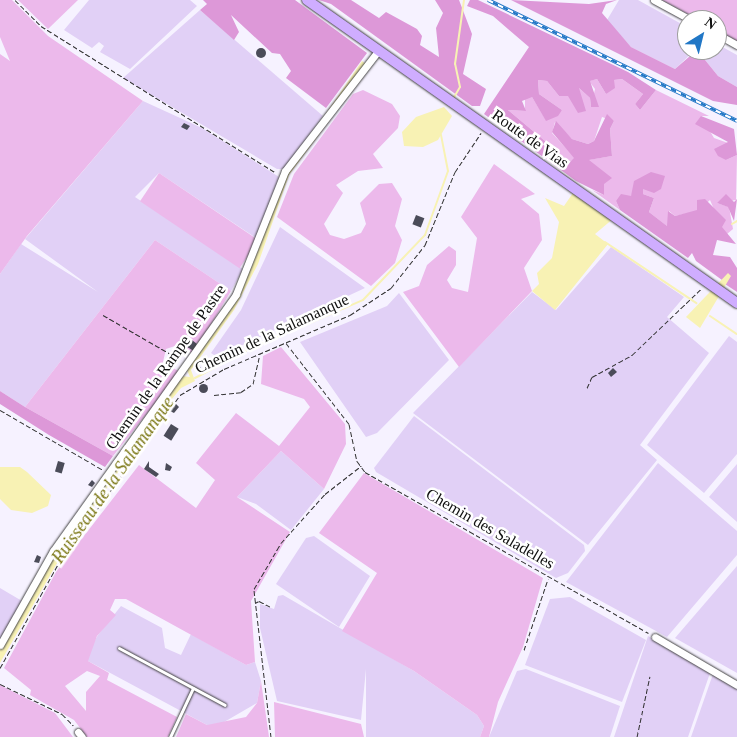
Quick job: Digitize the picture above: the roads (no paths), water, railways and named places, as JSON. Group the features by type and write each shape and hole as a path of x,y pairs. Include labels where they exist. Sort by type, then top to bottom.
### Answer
{"main road":[{"name":"Route de Vias","path":"307,0 737,303"}],"street":[{"path":"654,0 677,12"},
{"name":"Chemin de la Rampe de Pastre","path":"0,645 52,551 191,359 248,271 283,177 378,50"},
{"path":"655,637 737,684"}],"lane":[{"path":"119,648 226,705"},
{"path":"170,737 193,688"}],"waterway":[{"path":"453,99 460,87 455,64 464,0"},
{"name":"Ruisseau de la Salamanque","path":"195,378 247,350 363,300 425,235 448,171 441,135"},
{"path":"732,224 737,221"},
{"path":"605,242 696,303"},
{"path":"710,316 737,334"}],"railway":[{"path":"488,0 737,121"}]}
